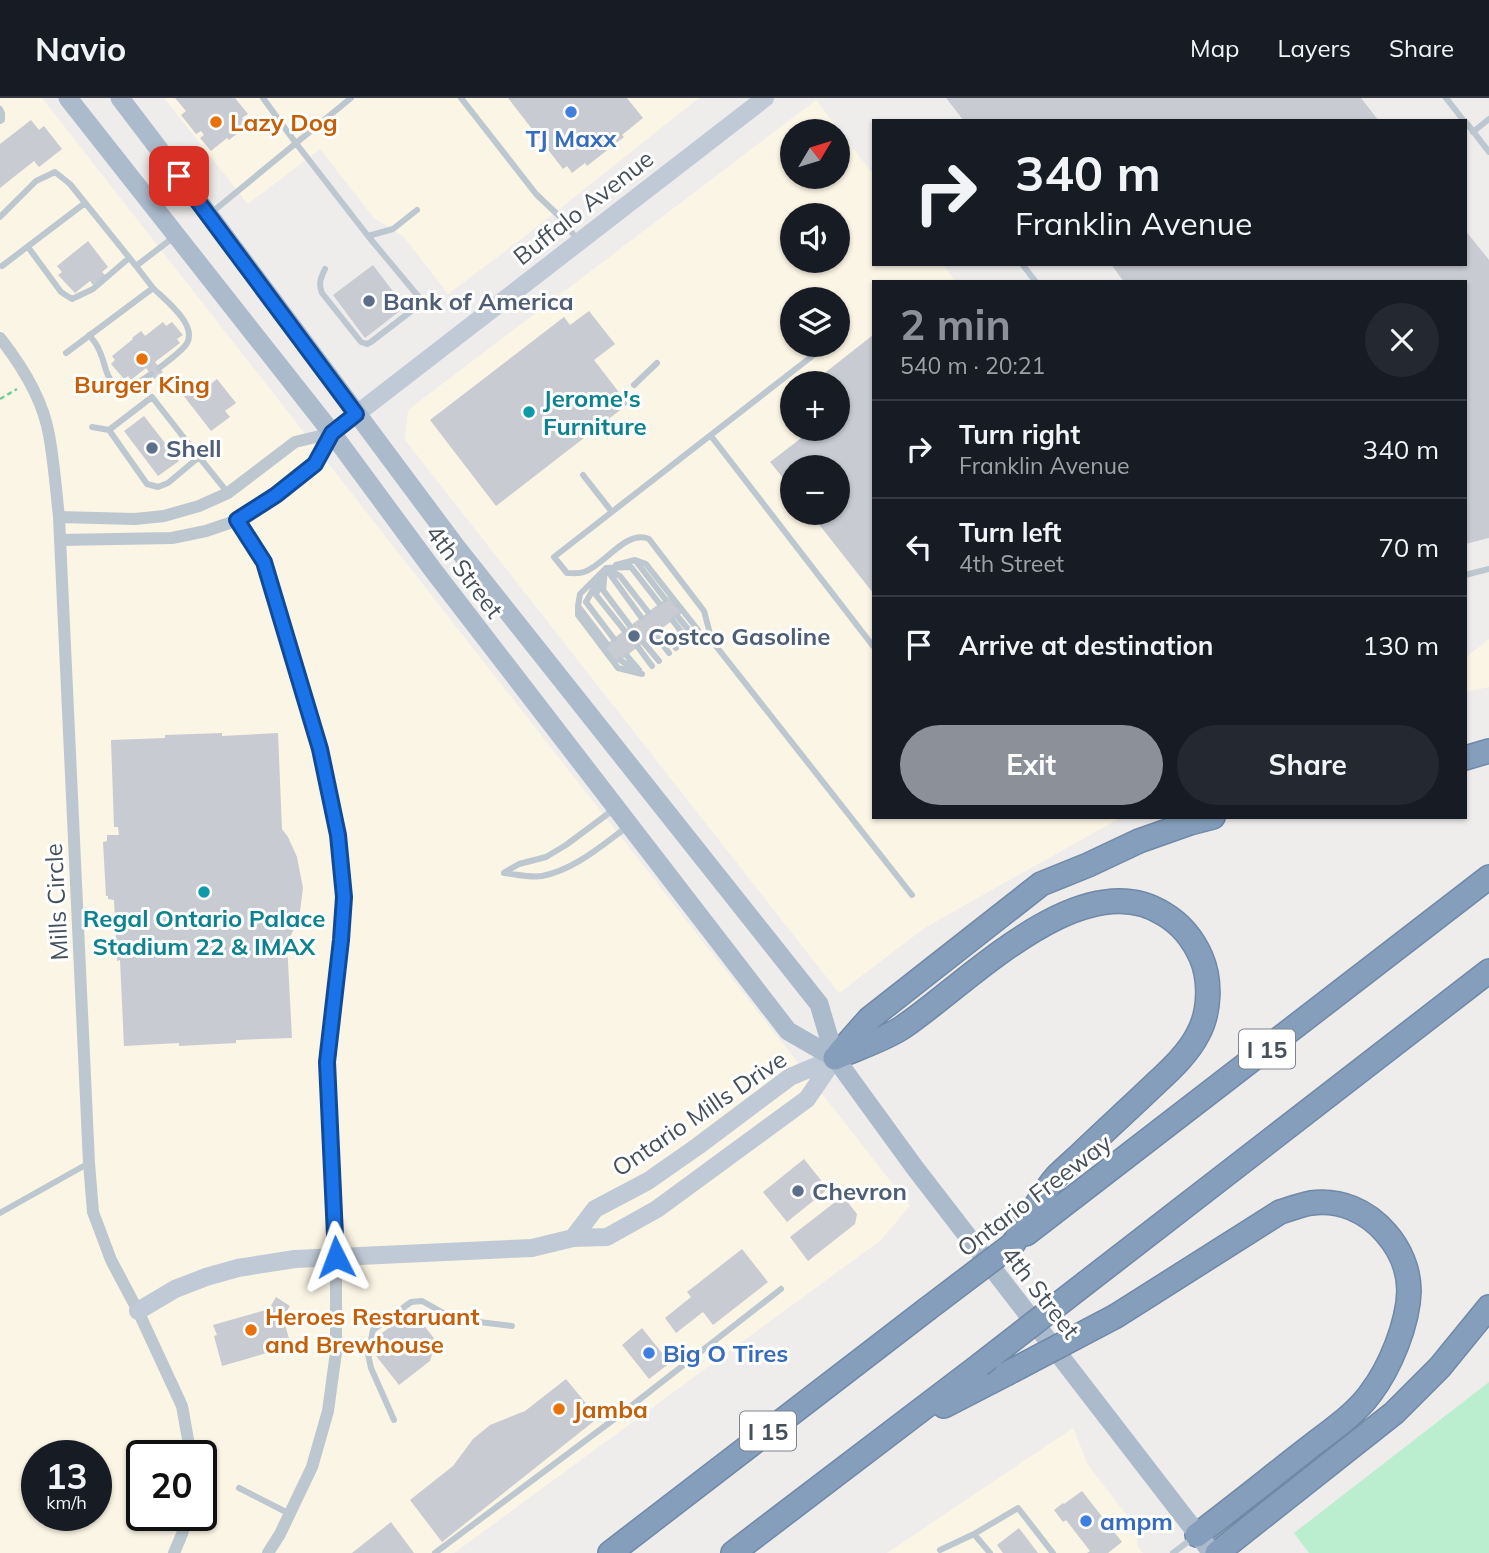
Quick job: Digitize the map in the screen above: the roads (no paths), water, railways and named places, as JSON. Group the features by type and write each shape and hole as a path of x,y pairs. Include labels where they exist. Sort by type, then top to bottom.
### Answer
{"highway":[{"path":"1467,757 1489,751"},
{"path":"835,1058 869,1019 1041,884 1139,841 1205,819"},
{"name":"Ontario Freeway","path":"610,1553 1013,1244 1040,1214 1489,877"},
{"path":"835,1058 901,1029 1039,926 1081,907 1110,900 1138,901 1156,908 1172,919 1194,942 1203,961 1208,982 1207,1008 1199,1034 1167,1073 1055,1179 1040,1214"},
{"path":"733,1553 1489,971"},
{"path":"883,1439 1116,1316 1280,1212 1310,1203 1333,1202 1365,1214 1394,1242 1406,1271 1409,1291 1397,1344 1382,1375 1369,1396 1340,1423 1197,1535"},
{"path":"1214,1553 1394,1413 1440,1367 1489,1307"}],"main road":[{"name":"4th Street","path":"68,98 332,433 441,581 788,1031 835,1058"},
{"name":"4th Street","path":"120,98 505,610 819,1004 835,1058 915,1168 1197,1535 1214,1553"}],"street":[{"name":"Buffalo Avenue","path":"332,433 765,98"},
{"name":"Mills Circle","path":"0,338 39,401 49,433 59,517 93,1212 111,1260 182,1406 188,1440"},
{"path":"59,517 135,519 164,516 200,506 228,493 295,442 332,433"},
{"path":"60,540 172,538 206,531 237,520 276,495 315,464 332,433"},
{"name":"Ontario Mills Drive","path":"573,1238 595,1209 658,1174 790,1077 835,1058"},
{"name":"Ontario Mills Drive","path":"138,1311 175,1289 206,1277 295,1259 532,1248 573,1238 607,1237 657,1209 807,1099 835,1058"},
{"path":"268,1553 312,1467 328,1411 336,1352 336,1257"},
{"path":"174,1553 183,1531"}],"lane":[{"path":"263,98 368,236 423,302 366,344 361,342 322,293 320,281 325,269"},
{"path":"209,215 351,98"},
{"path":"461,98 536,194 558,215 579,242"},
{"path":"1446,98 1462,119"},
{"path":"0,109 0,121"},
{"path":"1473,132 1489,119"},
{"path":"1467,125 1489,152"},
{"path":"0,217 36,181 55,172 70,184 153,288 189,327 190,337 186,345 159,368"},
{"path":"2,266 85,204"},
{"path":"368,236 393,229 417,210"},
{"path":"135,266 175,235"},
{"path":"28,247 61,292 72,299 93,289 129,258"},
{"path":"1024,266 1034,280"},
{"path":"66,353 153,288"},
{"path":"89,335 99,348 111,381 117,386 129,389 151,374"},
{"path":"810,357 554,557 567,573 587,572 632,538 641,536 649,539 704,611 712,640 912,895"},
{"path":"634,385 657,363"},
{"path":"109,430 152,397 228,493"},
{"path":"92,427 109,430 147,484 158,487 169,483 199,457"},
{"path":"711,436 872,645"},
{"path":"583,475 612,512"},
{"path":"237,520 264,562 320,749 338,835 344,897 327,1062 336,1257"},
{"path":"606,568 631,567 662,601 635,560"},
{"path":"623,658 642,674 618,668 578,615 580,594 606,568 635,560 646,564 692,634 675,619"},
{"path":"600,561 620,576 645,615"},
{"path":"606,568 603,590 627,628"},
{"path":"578,606 610,641 586,602 606,568"},
{"path":"1467,574 1489,569"},
{"path":"658,632 672,650"},
{"path":"640,645 655,664"},
{"path":"616,807 546,857 519,864 503,873 539,877 561,871 580,861 630,825"},
{"path":"0,1213 89,1163"},
{"path":"435,1553 617,1417 781,1289"},
{"path":"394,1420 371,1368 369,1354 373,1330 411,1302 422,1301 449,1316 463,1320 512,1326"},
{"path":"239,1488 290,1514"},
{"path":"940,1552 1018,1508 1053,1553"},
{"path":"974,1534 989,1553"},
{"path":"1173,1553 1197,1535"}],"place":[{"name":"TJ Maxx","path":"571,112"},
{"name":"Lazy Dog","path":"216,122"},
{"name":"Bank of America","path":"369,301"},
{"name":"Burger King","path":"142,359"},
{"name":"Jerome's Furniture","path":"529,412"},
{"name":"Shell","path":"152,448"},
{"name":"Costco Gasoline","path":"634,636"},
{"name":"Regal Ontario Palace Stadium 22 & IMAX","path":"204,892"},
{"name":"Chevron","path":"798,1191"},
{"name":"Heroes Restaruant and Brewhouse","path":"251,1330"},
{"name":"Big O Tires","path":"649,1353"},
{"name":"Jamba","path":"559,1409"},
{"name":"ampm","path":"1086,1521"}]}
